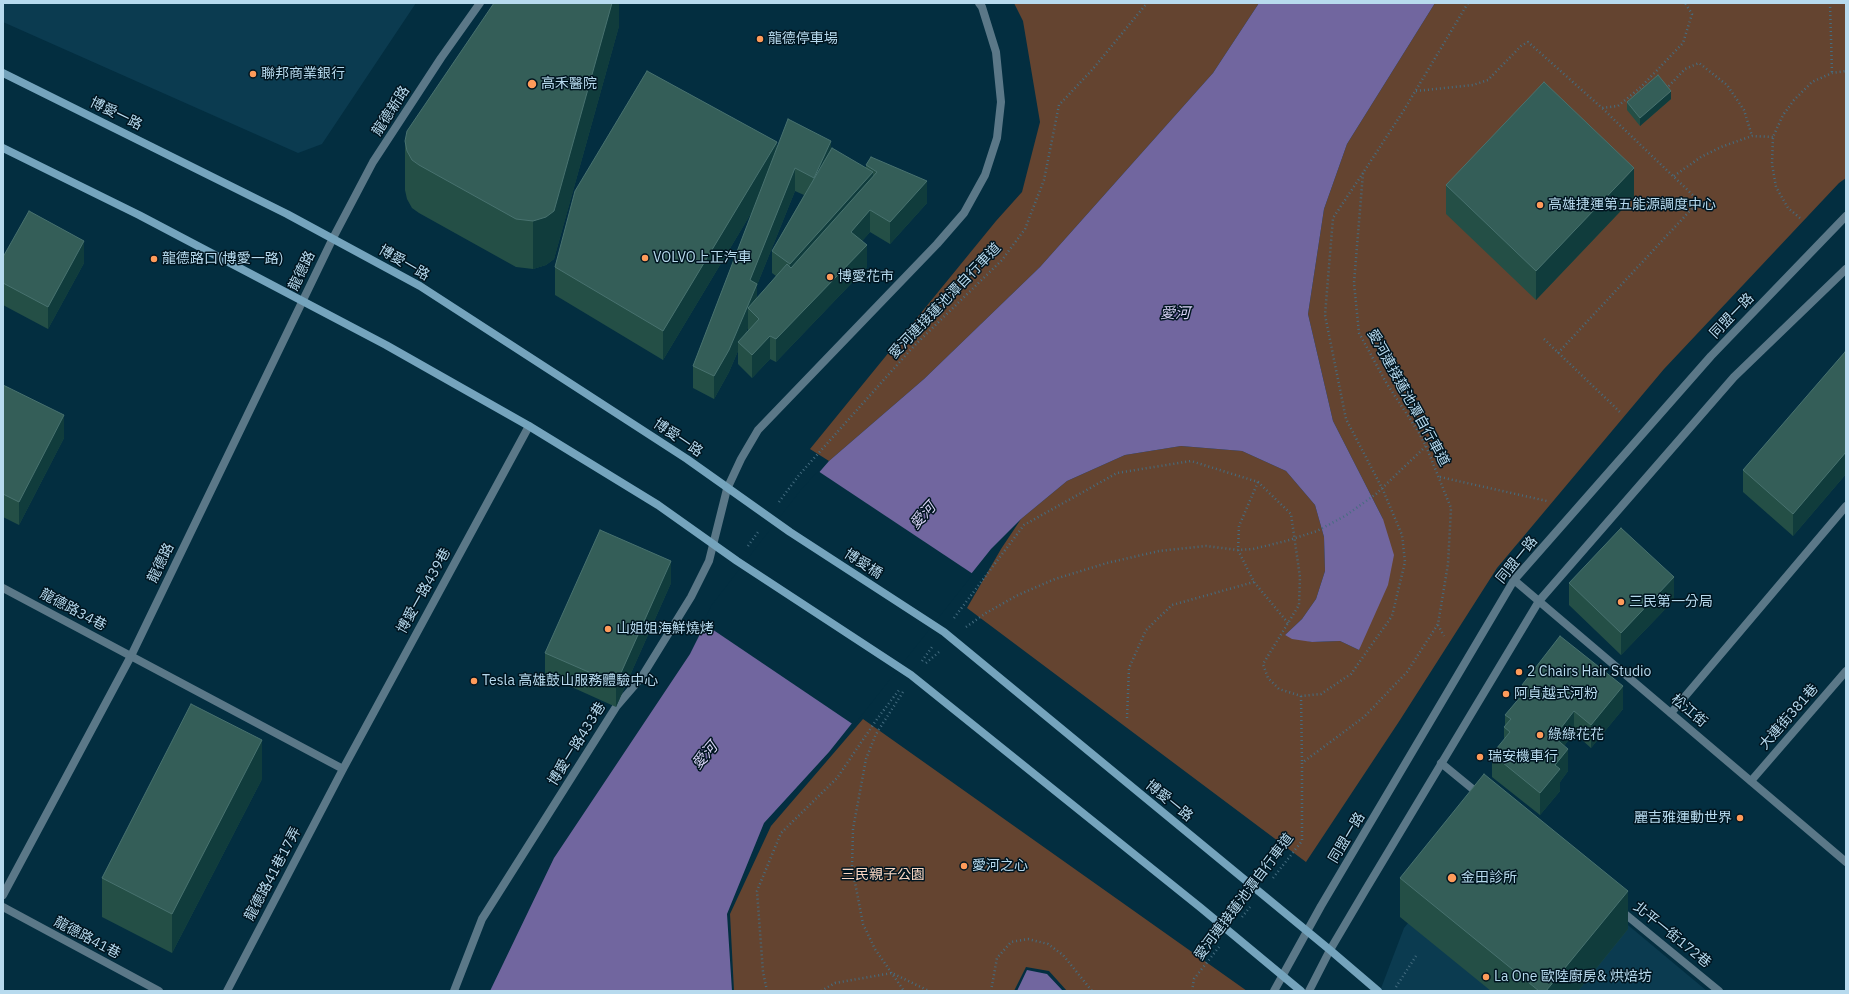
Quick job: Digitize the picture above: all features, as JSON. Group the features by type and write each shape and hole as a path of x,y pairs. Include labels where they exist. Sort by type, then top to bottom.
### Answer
{"main road":[{"name":"博愛一路","path":"3,73 333,238 420,286 687,459 768,517"},
{"path":"3,148 139,215 302,300 529,426 658,505 737,561 911,675 1231,932 1301,991"},
{"name":"博愛橋","path":"768,517 944,632"},
{"name":"博愛一路","path":"944,632 1378,991"}],"street":[{"name":"龍德新路","path":"333,238 373,162 441,58 480,3"},
{"name":"博愛一路433巷","path":"454,991 482,919 616,707 641,678 691,597 709,561 715,545 727,489 741,459 758,430 937,244 964,213 985,175 996,138 1001,102 996,52 982,7 979,3"},
{"name":"同盟一路","path":"1274,991 1307,932 1514,580 1711,356 1846,216"},
{"name":"龍德路","path":"3,895 131,656 333,238"},
{"path":"1309,991 1330,950 1539,601 1734,377 1846,269"},
{"name":"博愛一路439巷","path":"343,769 529,426"},
{"path":"1671,713 1846,506"},
{"name":"松江街","path":"1514,580 1846,862"},
{"name":"龍德路34巷","path":"3,588 343,769"},
{"name":"大連街381巷","path":"1751,781 1846,671"},
{"path":"1441,763 1489,802"},
{"name":"龍德路41巷17弄","path":"227,991 343,769"},
{"name":"北平一街172巷","path":"1610,902 1719,991"},
{"name":"龍德路41巷","path":"3,907 159,991"}],"path":[{"name":"愛河連接蓮池潭自行車道","path":"737,561 799,475 914,346 1002,260 1025,229 1044,180 1059,105 1092,70 1146,3"},
{"name":"愛河連接蓮池潭自行車道","path":"1192,991 1194,979 1302,841 1301,696 1321,694 1351,674 1392,616 1405,562 1402,535 1383,490 1346,419 1326,315 1333,218 1416,91 1468,3"},
{"path":"1602,108 1618,106 1641,87 1683,43 1692,14 1685,3"},
{"path":"1830,3 1832,73"},
{"path":"1416,91 1473,85 1488,80 1521,46 1528,42 1602,108 1699,200 1558,353"},
{"path":"1664,91 1685,69 1700,63 1727,85 1744,110 1752,136"},
{"path":"1800,218 1788,208 1776,187 1772,164 1773,137 1782,115 1794,100 1812,82 1832,73 1846,71"},
{"path":"1674,176 1701,157 1721,147 1752,136 1773,137"},
{"name":"愛河連接蓮池潭自行車道","path":"1302,763 1364,717 1407,672 1438,624 1448,564 1451,508 1440,476 1418,431 1387,384 1359,333 1354,283 1363,173"},
{"path":"1544,339 1621,413"},
{"path":"1206,546 1238,550 1253,549 1318,531 1345,516 1376,494 1426,446"},
{"path":"767,991 763,972 757,891 781,832 837,778 877,719 1024,525 1116,473 1190,461 1258,482 1292,514 1300,577 1299,605 1263,664 1268,678 1279,689 1301,696"},
{"path":"1440,476 1547,501"},
{"path":"1258,482 1239,526 1238,550 1254,582 1288,623"},
{"path":"1127,718 1129,668 1146,630 1172,605 1254,582"},
{"path":"1438,624 1444,636"},
{"path":"991,991 997,958 1011,942 1028,939 1048,944 1064,955 1092,991"},
{"path":"875,949 904,991"},
{"path":"1393,991 1416,956"},
{"path":"821,991 835,983 892,973 929,991"}],"shaded area":[{"path":"3,3 416,3 322,144 298,153 3,22"},
{"path":"1496,815 1707,991 1380,991 1404,928"}],"green space":[{"path":"1014,3 1259,3 1213,73 1040,267 924,379 829,461 810,449 996,221 1022,192 1040,122 1023,21"},
{"path":"1435,3 1846,3 1846,178 1839,183 1664,369 1497,568 1400,720 1306,862 967,608 1001,549 1021,519 1067,481 1125,455 1181,446 1242,451 1286,471 1315,505 1324,537 1325,571 1316,599 1302,619 1285,635 1312,642 1340,641 1359,650 1383,519 1333,421 1308,314 1324,209 1347,144"},
{"name":"三民親子公園","path":"863,719 1247,991 1067,991 1049,971 1026,967 1014,991 734,991 730,914 771,826"}],"water":[{"name":"愛河","path":"1259,3 1435,3 1347,144 1324,209 1308,314 1333,421 1383,519 1394,555 1388,585 1359,650 1340,641 1312,642 1292,639 1285,635 1302,619 1316,599 1325,571 1324,537 1315,505 1286,471 1242,451 1181,446 1125,455 1067,481 1021,519 991,549 829,752 764,823 727,914 732,991 490,991 554,858 690,654 713,608 802,492 829,461 924,379 1040,267 1213,73"},
{"path":"1027,970 1047,974 1063,991 1017,991"}],"pier":[{"path":"818,471 973,574 854,725 703,623 711,606 800,491"}],"building":[{"name":"高禾醫院","path":"494,3 612,3 554,211 546,217 533,221 516,219 419,165 412,160 407,151 405,141 407,131"},
{"name":"VOLVO上正汽車","path":"647,71 777,142 663,331 555,267 575,191"},
{"path":"1658,75 1671,91 1640,118 1627,102"},
{"name":"高雄捷運第五能源調度中心","path":"1544,82 1634,168 1536,271 1446,185"},
{"path":"788,119 831,141 814,178 795,168 750,280 757,284 729,350 714,376 693,366"},
{"path":"832,148 873,172 790,264 772,251"},
{"path":"871,157 927,181 890,222 870,210 851,232 867,245 776,339 770,336 752,355 738,342 759,319 748,308 787,264 791,268 877,172 866,165"},
{"path":"29,211 84,241 48,307 3,283 3,257"},
{"path":"1845,352 1846,452 1793,514 1743,470"},
{"path":"3,385 64,415 19,502 3,494"},
{"name":"三民第一分局","path":"1621,528 1674,577 1621,633 1569,583"},
{"name":"山姐姐海鮮燒烤","path":"600,530 671,561 616,684 545,653"},
{"name":"綠綠花花","path":"1560,636 1623,686 1591,725 1574,711 1554,737 1568,749 1555,765 1560,769 1540,793 1492,754 1510,732 1504,727 1511,719 1505,715 1527,689 1522,685"},
{"path":"191,704 262,740 172,914 102,878"},
{"path":"1484,774 1628,891 1546,991 1539,991 1400,878"}],"place":[{"name":"龍德停車場","path":"760,39"},
{"name":"聯邦商業銀行","path":"253,74"},
{"name":"高禾醫院","path":"532,84"},
{"name":"高雄捷運第五能源調度中心","path":"1540,205"},
{"name":"VOLVO上正汽車","path":"645,258"},
{"name":"龍德路口(博愛一路)","path":"154,259"},
{"name":"博愛花市","path":"830,277"},
{"name":"三民第一分局","path":"1621,602"},
{"name":"山姐姐海鮮燒烤","path":"608,629"},
{"name":"2 Chairs Hair Studio","path":"1519,672"},
{"name":"Tesla 高雄鼓山服務體驗中心","path":"474,681"},
{"name":"阿貞越式河粉","path":"1506,694"},
{"name":"綠綠花花","path":"1540,735"},
{"name":"瑞安機車行","path":"1480,757"},
{"name":"麗吉雅運動世界","path":"1740,818"},
{"name":"愛河之心","path":"964,866"},
{"name":"金田診所","path":"1452,878"},
{"name":"La One 歐陸廚房& 烘焙坊","path":"1486,977"}]}
